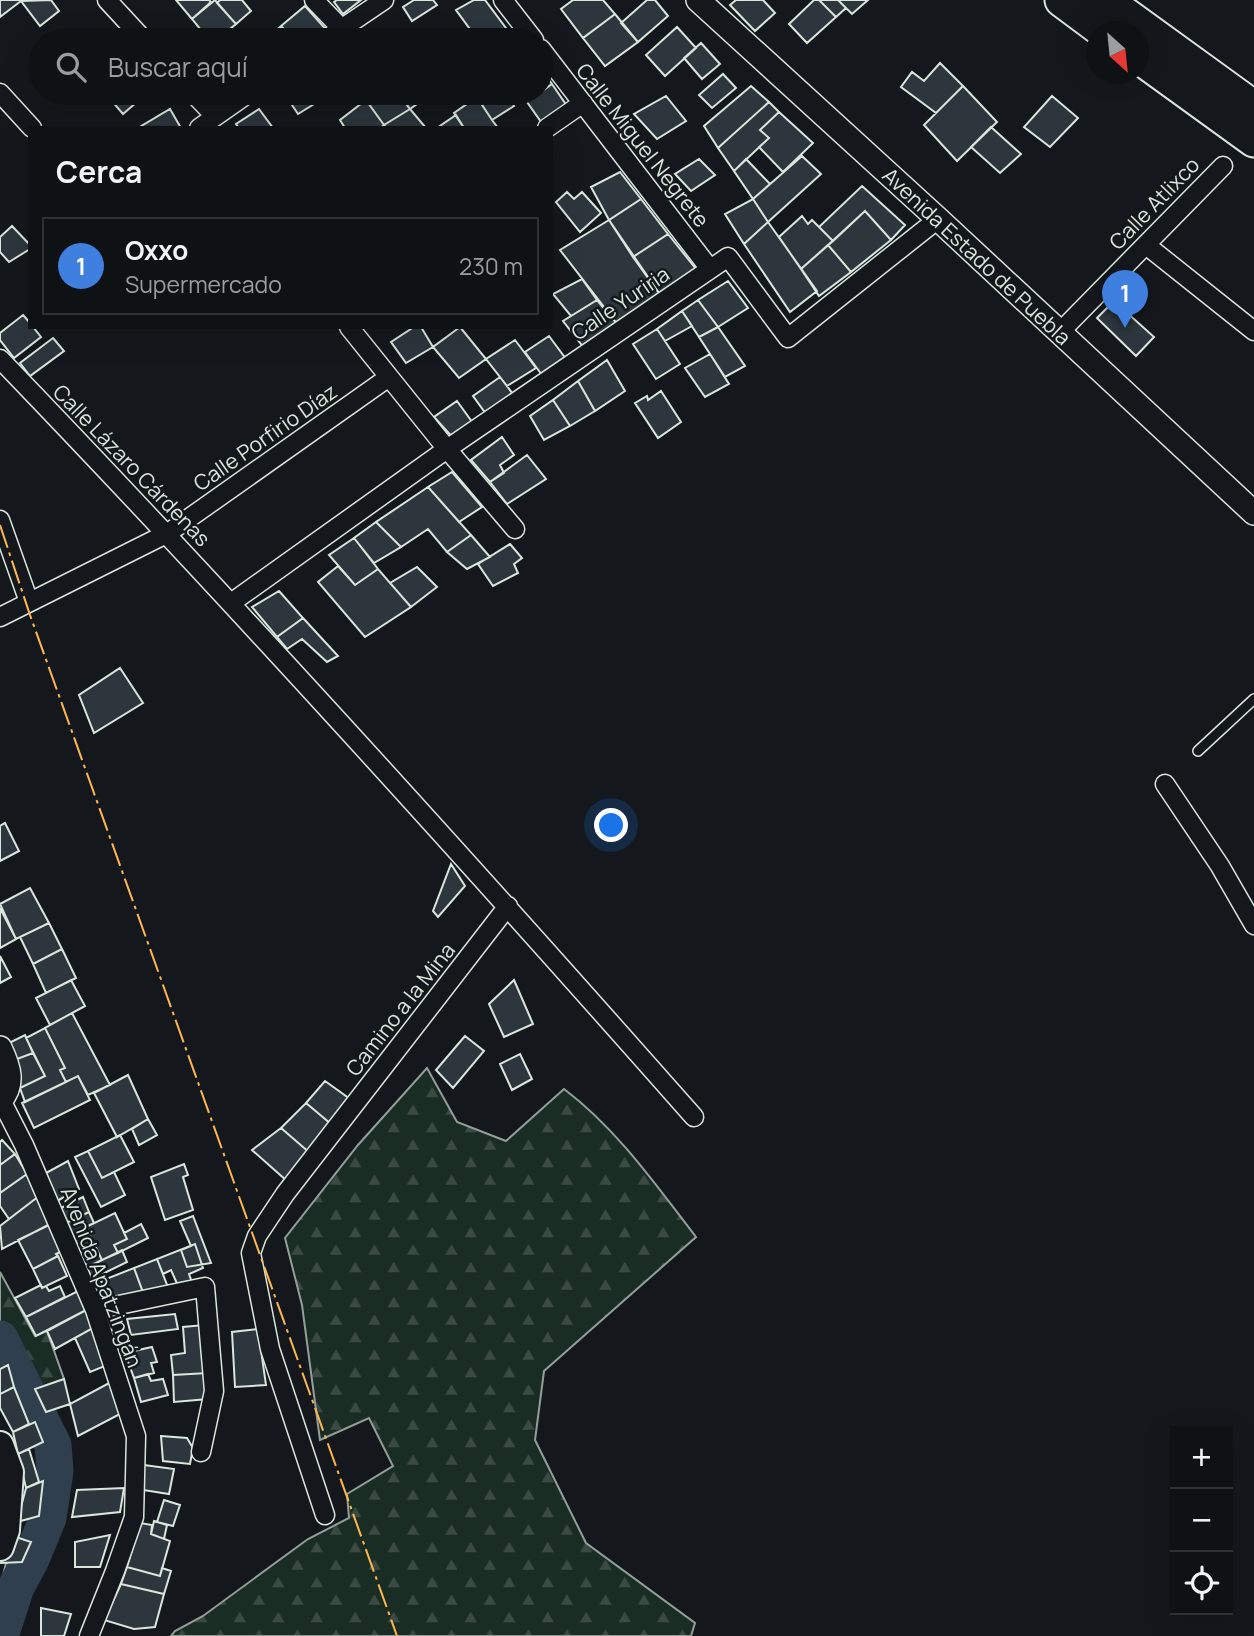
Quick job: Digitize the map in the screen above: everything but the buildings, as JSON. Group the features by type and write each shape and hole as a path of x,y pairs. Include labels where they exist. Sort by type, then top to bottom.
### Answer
{"highway":[{"path":"1062,0 1090,21"},
{"path":"1105,0 1254,108"},
{"path":"1149,63 1254,140"}],"main road":[{"path":"0,1445 10,1472 6,1530 0,1547"}],"street":[{"path":"107,0 133,28"},
{"path":"314,0 341,28"},
{"path":"343,28 384,0"},
{"path":"503,0 525,28"},
{"name":"Avenida Estado de Puebla","path":"698,0 1254,513"},
{"name":"Calle Miguel Negrete","path":"553,64 710,269"},
{"path":"0,93 30,126"},
{"path":"550,126 583,103"},
{"path":"204,105 215,116"},
{"path":"202,126 231,105"},
{"name":"Calle Atlixco","path":"1060,332 1223,166"},
{"path":"710,269 728,257 788,338 938,219"},
{"path":"1146,245 1254,331"},
{"name":"Calle Yuriria","path":"231,603 447,449 710,269"},
{"path":"351,329 515,529"},
{"name":"Calle Lázaro Cárdenas","path":"0,359 168,533 231,603"},
{"name":"Calle Porfirio Díaz","path":"0,617 168,533 389,377"},
{"path":"0,520 29,602"},
{"path":"231,603 508,906 694,1117"},
{"path":"1165,785 1220,866 1254,925"},
{"name":"Camino a la Mina","path":"325,1515 270,1349 251,1253 257,1236 285,1194 508,906"},
{"path":"0,1048 6,1060 10,1081 8,1091 1,1101"},
{"name":"Avenida Apatzingán","path":"1,1101 24,1145 95,1310 136,1436 134,1517 89,1636"},
{"path":"95,1310 205,1287 214,1391 201,1452"}],"lane":[{"path":"1198,751 1254,699"}],"green space":[{"path":"427,1068 457,1122 506,1141 564,1089 619,1140 696,1237 544,1371 535,1440 586,1543 695,1623 691,1636 171,1636 175,1631 203,1616 308,1539 349,1518 347,1494 393,1466 369,1418 320,1440 302,1305 285,1238 358,1145"},
{"path":"0,1272 35,1336 47,1331 64,1379 35,1389 64,1455 53,1525 27,1587 11,1636 0,1636 0,1588 6,1563 22,1562 36,1522 43,1481 51,1479 43,1442 35,1422 29,1424 8,1365 0,1352"}],"waterway":[{"path":"0,1339 53,1445 55,1471 48,1518 16,1587 0,1636"}],"power":[{"path":"0,525 397,1636"}],"place":[{"name":"Oxxo","path":"1125,328"}]}
